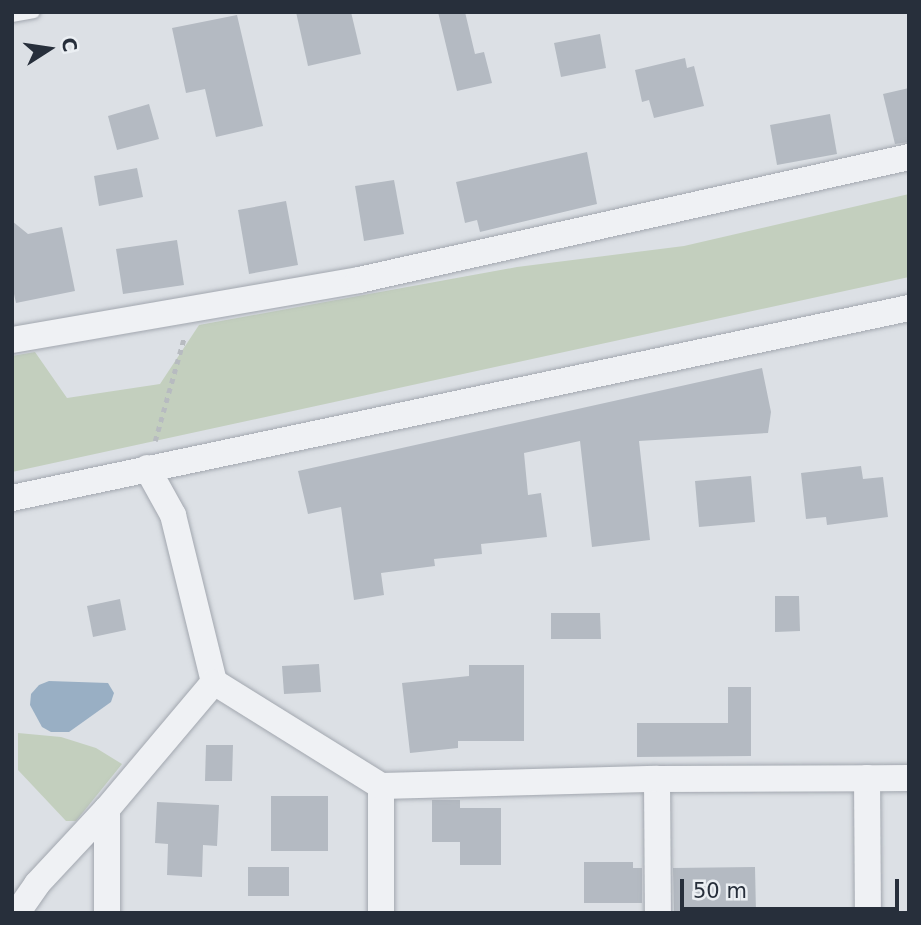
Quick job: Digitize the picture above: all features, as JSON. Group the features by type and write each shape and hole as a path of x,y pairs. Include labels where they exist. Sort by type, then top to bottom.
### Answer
{"street":[{"path":"12,340 359,280 909,158"},
{"path":"12,498 909,308"},
{"path":"148,468 173,515 214,682 381,786 657,779 909,778"},
{"path":"17,913 37,884 107,809 214,682"},
{"path":"867,778 868,913"},
{"path":"657,779 658,913"},
{"path":"381,786 381,913"},
{"path":"107,809 107,913"}],"lane":[{"path":"12,16 34,12"}],"path":[{"path":"148,468 192,311"}],"green space":[{"path":"909,194 909,277 12,472 12,356 35,352 67,398 160,384 199,325 517,267 684,246"},
{"path":"18,733 61,737 96,748 122,764 76,821 66,821 18,770"}],"water":[{"path":"49,681 108,683 114,693 111,702 69,732 51,732 42,727 30,705 31,694 39,685"}],"building":[{"path":"296,12 351,12 361,54 308,66"},
{"path":"438,12 465,12 475,54 484,52 492,83 457,91"},
{"path":"237,15 263,126 216,137 205,89 186,93 172,28"},
{"path":"600,34 606,68 561,77 554,43"},
{"path":"685,58 687,68 694,66 704,106 654,118 649,100 642,102 635,70"},
{"path":"909,88 909,142 895,144 883,94"},
{"path":"149,104 159,139 117,150 108,116"},
{"path":"830,114 837,154 777,165 770,125"},
{"path":"587,152 597,204 480,232 477,220 465,223 456,182"},
{"path":"137,168 143,197 99,206 94,176"},
{"path":"394,180 404,234 364,241 355,186"},
{"path":"286,201 298,265 249,274 238,210"},
{"path":"12,221 28,234 62,227 75,291 16,303 12,285"},
{"path":"177,240 184,285 123,294 116,249"},
{"path":"762,368 771,412 768,433 639,441 650,540 592,547 580,441 524,453 528,495 541,493 547,537 481,544 482,554 434,559 435,566 381,573 384,595 354,600 341,507 308,514 298,471"},
{"path":"861,466 863,479 883,477 888,517 827,525 826,517 806,519 801,473"},
{"path":"751,476 755,522 699,527 695,481"},
{"path":"775,596 799,596 800,631 775,632"},
{"path":"120,599 126,630 93,637 87,606"},
{"path":"551,613 600,613 601,639 551,639"},
{"path":"319,664 321,692 284,694 282,666"},
{"path":"469,665 524,665 524,741 458,741 458,748 410,753 402,683 469,676"},
{"path":"728,687 751,687 751,756 637,757 637,723 728,723"},
{"path":"206,745 233,745 232,781 205,781"},
{"path":"271,796 328,796 328,851 271,851"},
{"path":"432,800 460,800 460,808 501,808 501,865 460,865 460,842 432,842"},
{"path":"157,802 219,805 217,846 203,845 202,877 167,875 168,844 155,843"},
{"path":"584,862 633,862 633,868 642,868 642,903 584,903"},
{"path":"248,867 289,867 289,896 248,896"},
{"path":"755,867 756,913 674,913 673,868"}]}
